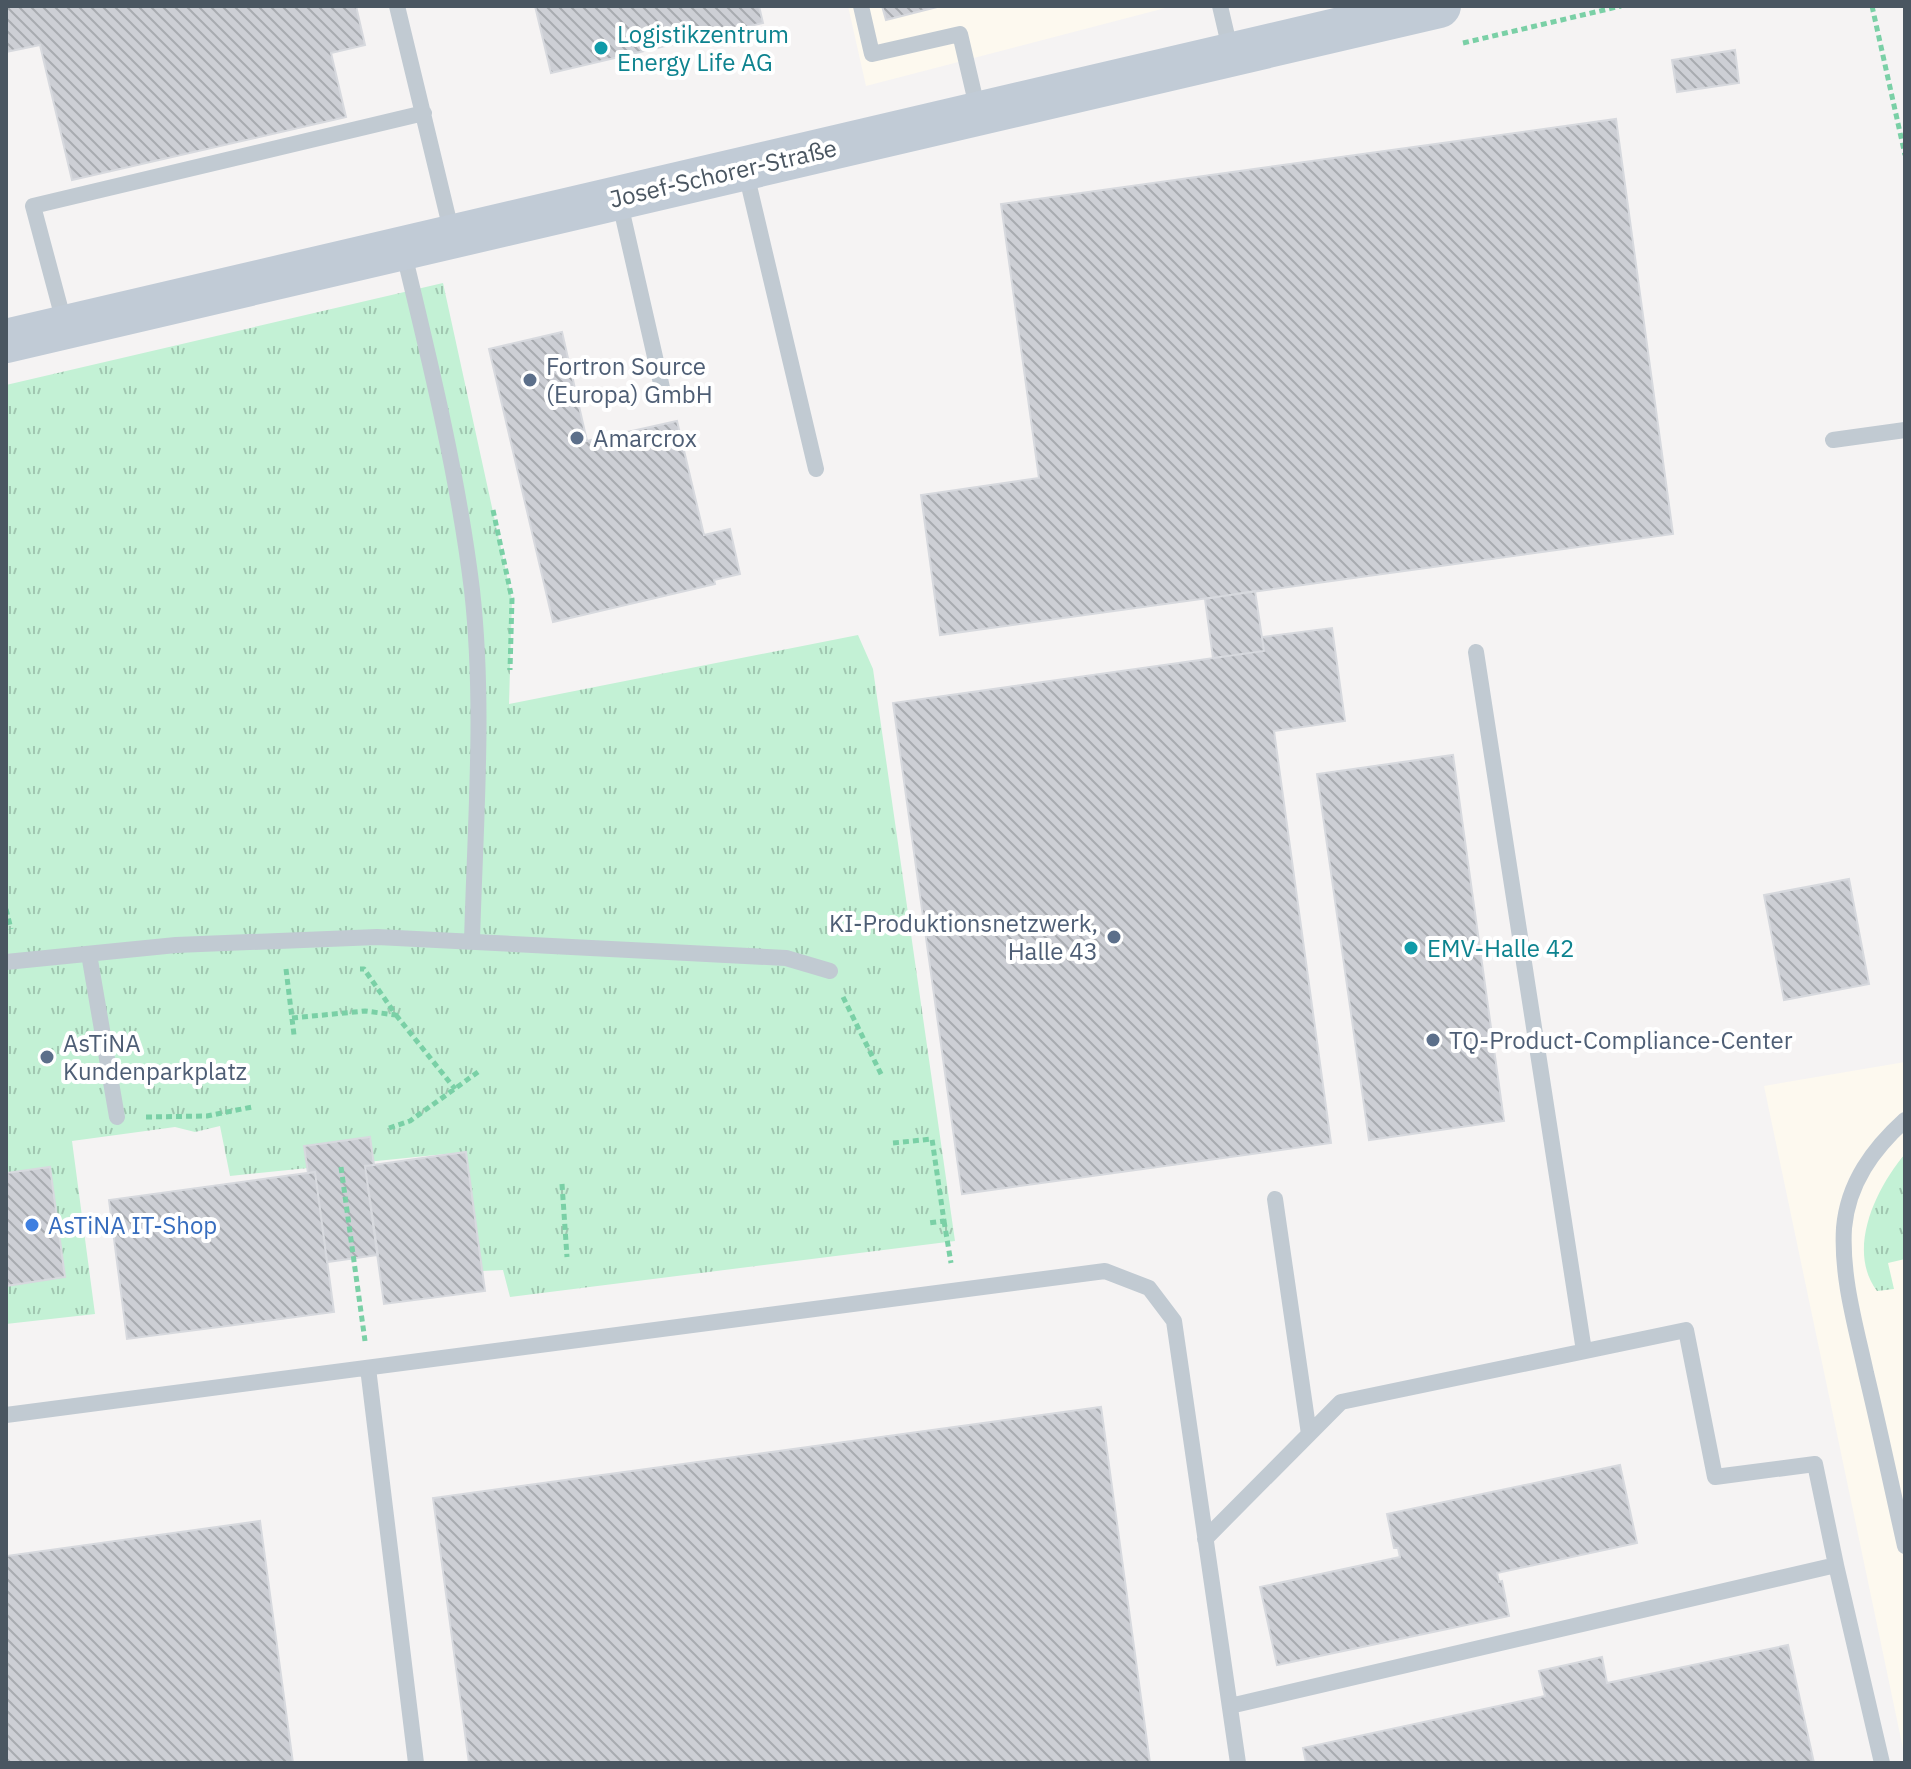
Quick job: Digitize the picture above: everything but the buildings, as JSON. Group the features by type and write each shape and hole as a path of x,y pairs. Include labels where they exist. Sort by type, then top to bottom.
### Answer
{"street":[{"name":"Josef-Schorer-Straße","path":"6,341 1439,6"}],"lane":[{"path":"397,6 453,237"},
{"path":"861,6 872,54 960,34 979,113"},
{"path":"1220,6 1231,54"},
{"path":"65,326 33,206 424,113"},
{"path":"745,168 816,469"},
{"path":"619,198 663,392"},
{"path":"403,249 453,470 472,591 478,707 472,942"},
{"path":"1833,440 1905,430"},
{"path":"1476,652 1584,1351"},
{"path":"6,962 176,945 377,937 786,958 830,971"},
{"path":"89,954 117,1117"},
{"path":"1905,1120 1875,1147 1855,1184 1844,1227 1845,1261 1853,1315 1905,1546"},
{"path":"1275,1199 1309,1434"},
{"path":"6,1415 1105,1271 1149,1288 1174,1321 1238,1763"},
{"path":"1205,1539 1341,1402 1686,1330 1715,1477 1815,1464 1882,1763"},
{"path":"368,1368 416,1763"},
{"path":"1230,1706 1836,1565"}],"path":[{"path":"1873,6 1905,155"},
{"path":"6,909 11,929"},
{"path":"349,970 364,969 455,1089"},
{"path":"830,971 882,1076"},
{"path":"294,1035 287,973 302,972"},
{"path":"292,1018 365,1011 396,1015"},
{"path":"389,1128 410,1121 478,1072"},
{"path":"117,1117 207,1116 252,1107"},
{"path":"893,1143 932,1139 955,1291"},
{"path":"341,1167 368,1368"},
{"path":"562,1184 567,1257"},
{"path":"929,1223 944,1221"}],"shaded area":[{"path":"848,6 1173,6 866,86"},
{"path":"1905,1062 1905,1758 1764,1086"}],"green space":[{"path":"443,283 512,599 509,704 858,635 873,669 955,1241 510,1297 503,1270 482,1271 465,1152 230,1176 220,1126 195,1132 175,1127 72,1141 95,1314 6,1324 6,385"},
{"path":"1905,1154 1905,1259 1888,1263 1894,1289 1877,1291 1868,1275 1864,1257 1868,1220 1884,1184"}],"place":[{"name":"Logistikzentrum Energy Life AG","path":"601,48"},
{"name":"Fortron Source (Europa) GmbH","path":"530,380"},
{"name":"Amarcrox","path":"577,438"},
{"name":"KI-Produktionsnetzwerk, Halle 43","path":"1114,937"},
{"name":"EMV-Halle 42","path":"1411,948"},
{"name":"TQ-Product-Compliance-Center","path":"1433,1040"},
{"name":"AsTiNA Kundenparkplatz","path":"47,1057"},
{"name":"AsTiNA IT-Shop","path":"32,1225"}]}
